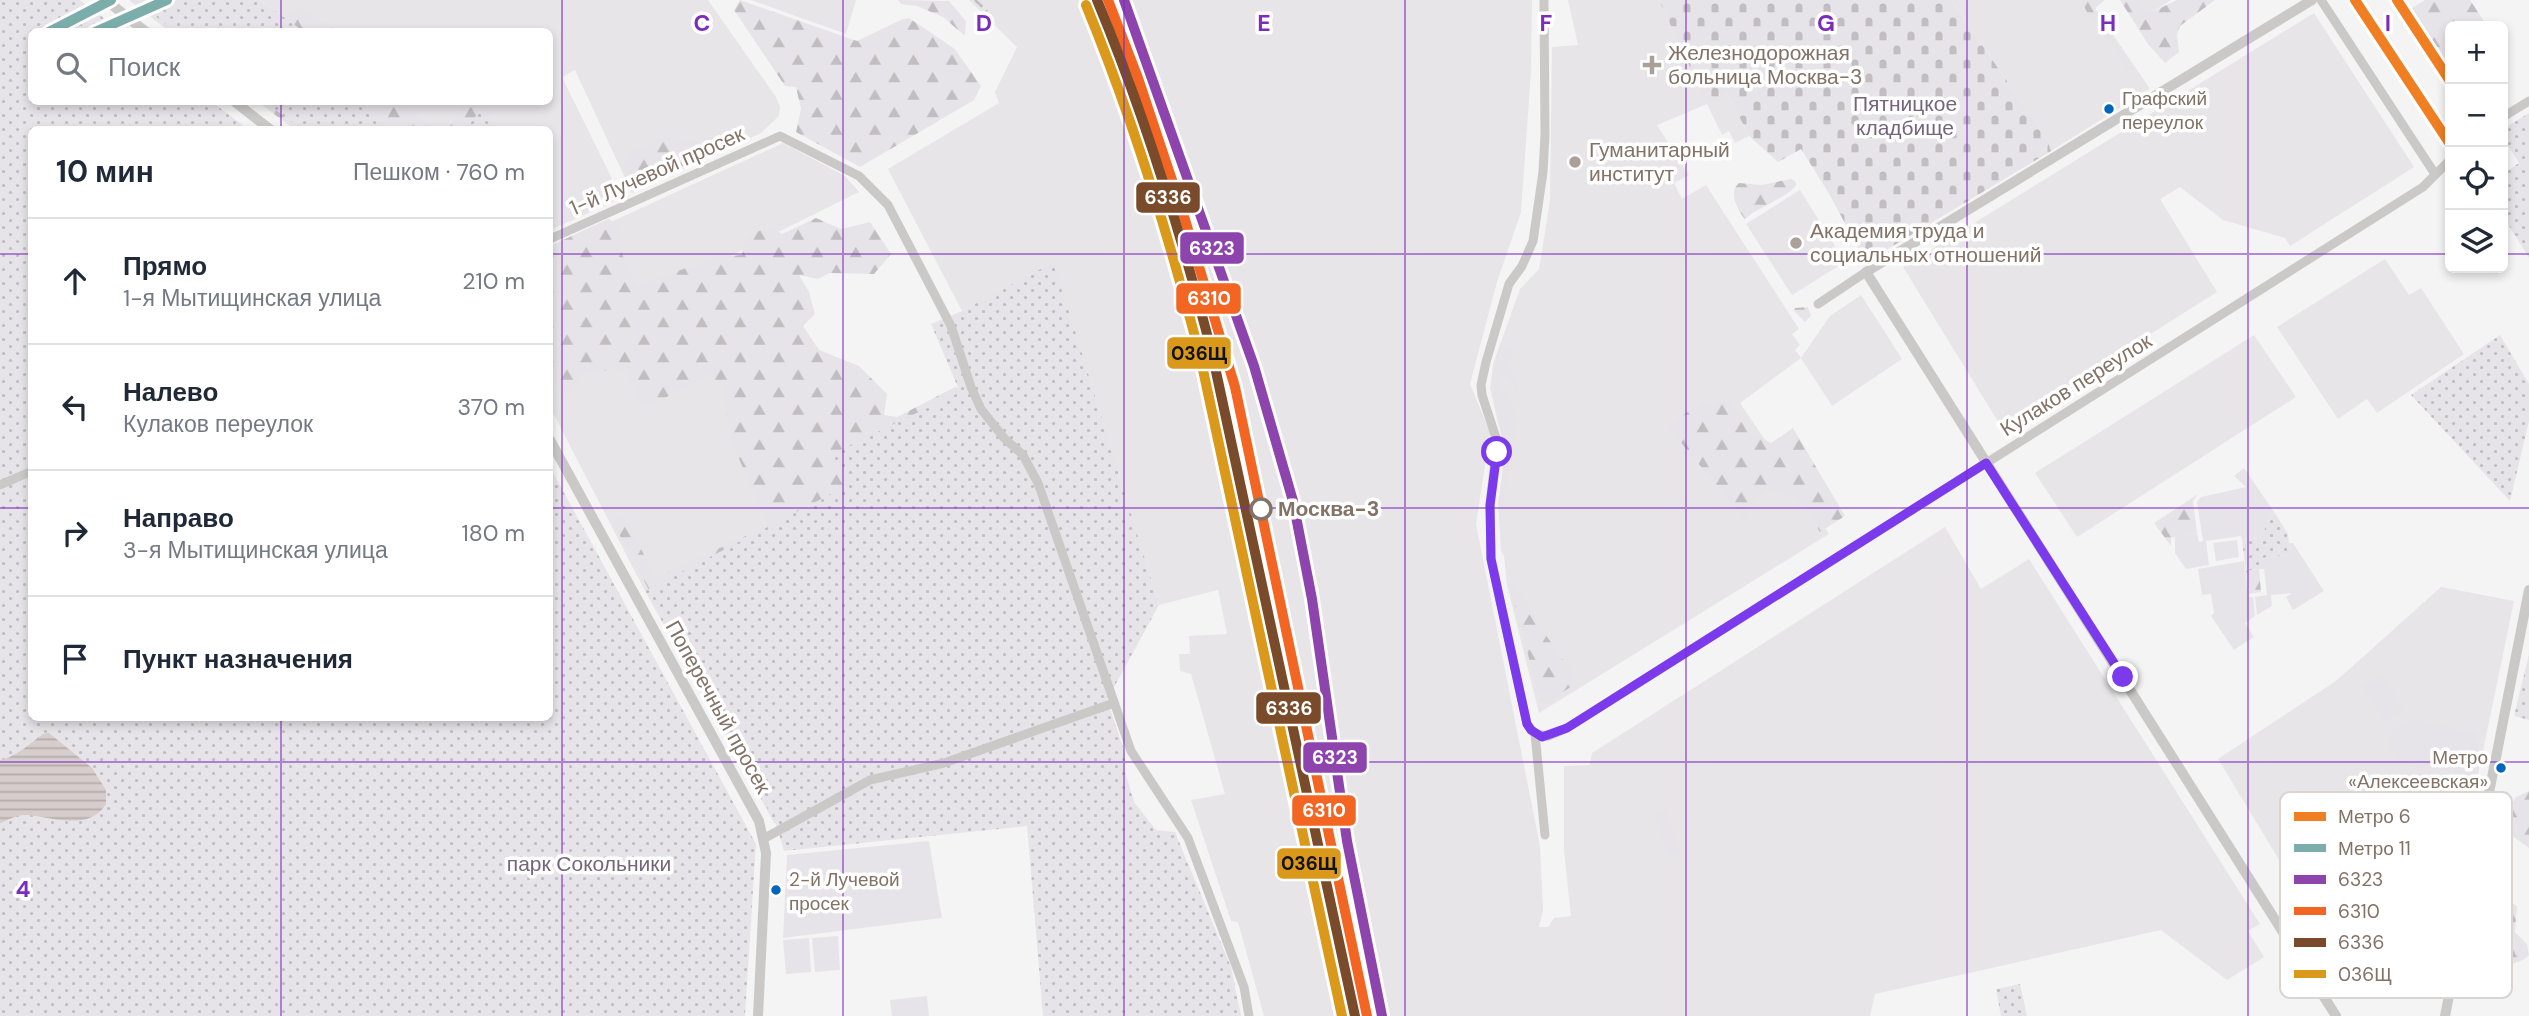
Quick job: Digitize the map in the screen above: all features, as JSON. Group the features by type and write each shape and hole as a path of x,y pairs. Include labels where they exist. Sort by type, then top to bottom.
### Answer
{"street":[{"path":"106,0 141,28"},
{"path":"1544,0 1545,135 1543,172 1533,241 1522,266 1509,284 1481,385 1497,441 1490,505 1491,559 1527,724 1535,734 1545,835"},
{"path":"1818,304 2312,0"},
{"path":"2321,0 2435,174"},
{"path":"2508,114 2529,101"},
{"path":"239,105 266,126"},
{"name":"1-й Лучевой просек","path":"553,238 780,136 859,176 888,205 951,326 981,409 1004,438 1023,455 1038,483 1114,703"},
{"name":"Кулаков переулок","path":"1535,734 1549,736 1567,728 2423,187 2445,165"},
{"path":"1866,272 2280,928"},
{"name":"Поперечный просек","path":"553,445 759,821 765,838 766,853 758,1016"},
{"path":"0,485 28,473"},
{"path":"2489,792 2529,590"},
{"path":"765,838 870,780 944,763 1114,703 1131,751 1188,838 1244,987 1249,1016"},
{"path":"2325,998 2336,1016"},
{"path":"2445,1016 2449,998"}],"shaded area":[{"path":"260,0 708,0 776,97 780,107 779,116 761,133 632,193 575,70 562,77 618,191 612,195 615,201 553,229 553,126 389,126 361,105 553,105 553,28 299,28"},
{"path":"751,0 856,0 846,34"},
{"path":"969,0 1532,0 1531,72 1521,212 1497,282 1470,384 1490,433 1476,524 1540,846 1543,910 1539,927 1548,927 1554,918 1571,916 1564,851 1564,766 1590,765 1592,753 1945,527 1981,589 2029,559 2260,924 2248,931 2264,957 2227,980 2161,930 1875,994 1870,1016 1264,1016 1238,922 1231,921 1191,800 1225,794 1191,674 1180,671 1179,654 1190,654 1189,636 1227,634 1218,590 1159,605 1054,263 962,311 888,169 999,103 995,92 1017,47"},
{"path":"1568,0 1659,0 1707,103 1728,94 1749,136 1735,143 1729,131 1722,135 1707,104 1657,125 1689,175 1674,183 1682,199 1706,185 1799,329 1792,334 1800,345 1795,350 1801,358 1740,403 1829,534 1539,713 1501,551 1498,504 1505,452 1490,388 1493,364 1520,289 1539,269 1550,201 1552,47 1578,45"},
{"path":"1951,0 2105,0 2095,8 2150,89 2051,151 2047,139"},
{"path":"2122,0 2171,0 2137,22"},
{"path":"2314,13 2414,167 2290,246 2285,238 2223,220 2180,187 2160,199 2217,292 2002,428 1903,267"},
{"path":"783,143 845,176 859,192 730,256 849,485 645,591 553,413 553,332 600,227"},
{"name":"Академия труда и социальных отношений","path":"1800,190 1845,262 1792,295 1746,224"},
{"path":"2385,259 2409,295 2421,288 2464,354 2377,413 2367,399 2338,419 2277,327"},
{"path":"1861,295 1902,359 1832,406 1801,358 1830,316"},
{"path":"2254,335 2296,397 2077,537 2035,473"},
{"path":"2441,587 2514,601 2475,792 2280,792 2280,861 2218,759 2336,681"},
{"path":"49,733 92,768 106,790 106,804 99,813 80,820 24,815 0,823 0,760 8,758 43,734"}],"green space":[{"name":"парк Сокольники","path":"0,0 80,0 117,28 28,28 28,105 216,105 244,126 28,126 28,721 553,721 553,472 756,844 745,1016 0,1016"},
{"path":"129,0 251,0 279,19 301,8 332,28 165,28"},
{"path":"134,0 260,0 299,28 171,28"},
{"path":"740,0 857,41 909,18 955,49 981,86 974,100 860,167 796,132 801,109 796,87 785,86 734,10"},
{"path":"898,0 949,1 966,21 965,36 943,17 917,6 901,4"},
{"name":"Пятницкое кладбище","path":"1659,0 1951,0 2047,139 2051,151 1866,262 1801,149 1778,162 1749,136 1728,94 1707,104"},
{"path":"2081,0 2100,0 2093,7 2134,68 2134,72 2128,70 2110,41 2090,18"},
{"path":"2120,0 2137,0 2146,12 2150,13 2177,0 2215,0 2180,26 2177,34 2179,52 2165,63 2148,44"},
{"path":"2425,0 2470,0 2484,21 2445,21 2445,82 2403,14"},
{"path":"262,105 407,105 407,108 433,126 290,126"},
{"path":"269,105 361,105 389,126 297,126"},
{"path":"465,105 491,105 487,108 495,126 448,126"},
{"path":"482,108 491,126 468,126"},
{"path":"2529,113 2529,258 2508,224 2508,171 2519,163 2508,145 2508,126"},
{"path":"732,135 731,144 633,189 623,165 629,153 668,138 710,146"},
{"path":"1791,179 1796,185 1780,198 1745,219 1739,211 1734,191 1739,183 1761,185"},
{"path":"816,218 841,229 870,222 891,254 874,274 830,273 818,279 799,275 809,292 815,314 803,326 819,350 859,366 887,394 884,415 897,417 955,387 965,391 778,823 774,823 613,523 613,517 625,518 656,578 769,525 730,439 723,386 707,376 649,406 639,403 627,370 612,369 582,376 568,395 562,394 553,381 553,245 608,219 618,224 622,254 637,286 716,257 742,255 745,238 769,226 782,234"},
{"path":"1054,262 1159,605 1107,700 1125,753 1125,771 1134,802 1156,830 1175,832 1231,967 1241,1016 1043,1016 1027,826 784,851 776,824 645,591 848,485 832,454 960,392 931,324 962,311"},
{"path":"1808,307 1811,316 1805,322 1794,311 1795,308"},
{"path":"2500,335 2529,384 2529,421 2510,501 2411,395"},
{"path":"1501,344 1514,348 1508,364 1518,390 1507,376 1498,383 1511,401 1516,417 1501,513 1499,504 1505,470 1505,450 1494,398 1493,375"},
{"path":"1703,400 1711,404 1731,401 1750,431 1771,443 1793,428 1845,516 1820,532 1810,514 1794,497 1767,490 1745,507 1746,521 1668,427"},
{"path":"2244,468 2274,512 2260,538 2242,540 2241,536 2206,541 2209,565 2186,569 2175,553 2175,537 2197,533 2199,542 2203,541 2197,502 2201,497 2246,487 2234,476"},
{"path":"2198,494 2193,501 2197,533 2171,538 2171,546 2154,523"},
{"path":"2274,512 2288,534 2290,554 2263,558 2257,569 2246,571 2242,540 2260,538"},
{"path":"2237,540 2239,557 2216,561 2213,543"},
{"path":"2289,543 2293,543 2324,591 2293,610 2286,597 2292,593 2271,595 2272,606 2257,615 2255,597 2267,595 2264,569 2257,569 2263,558 2290,554"},
{"path":"2244,561 2249,597 2253,597 2255,616 2245,623 2254,637 2234,650 2211,616 2214,613 2211,594 2202,595 2198,569"},
{"path":"2259,569 2261,592 2249,594 2246,571"},
{"path":"1515,582 1545,634 1576,678 1575,684 1545,704 1540,701 1510,585"},
{"path":"2529,654 2529,720 2514,716"},
{"path":"2381,674 2404,709 2385,722 2362,687"},
{"path":"2411,719 2476,733 2478,756 2467,776 2400,761 2390,752 2390,740 2394,731 2400,724"},
{"path":"2529,791 2529,848 2512,836 2512,803 2516,797"},
{"path":"1666,810 1681,854 1669,858 1654,814"},
{"path":"929,841 942,918 783,938 787,855"},
{"path":"2512,903 2517,906 2515,932 2527,944 2529,955 2512,964"},
{"path":"838,936 840,970 815,972 812,938"},
{"path":"809,938 811,972 786,974 783,940"},
{"path":"2020,984 2027,1016 2001,1016 1996,989"},
{"path":"927,996 929,1016 892,1016 890,1000"}],"railway":[{"path":"975,0 987,11"}],"metro line":[{"name":"11","path":"57,28 111,0"},
{"name":"11","path":"104,28 167,0"},
{"name":"6","path":"2355,0 2445,136"},
{"name":"6","path":"2397,0 2445,73"}],"transit line":[{"name":"6336","path":"1097,0 1161,175 1212,353 1355,1016"},
{"name":"6310","path":"1108,0 1138,78 1183,213 1235,387 1367,1016"},
{"name":"6323","path":"1124,0 1254,366 1293,501 1312,599 1347,841 1382,1016"},
{"name":"036Щ","path":"1086,5 1149,178 1200,356 1342,1016"}],"place":[{"name":"Железнодорожная больница Москва-3","path":"1652,65"},
{"name":"Графский переулок","path":"2109,109"},
{"name":"Гуманитарный институт","path":"1575,162"},
{"name":"Академия труда и социальных отношений","path":"1796,243"},
{"name":"Москва-3","path":"1261,509"},
{"name":"Метро «Алексеевская»","path":"2501,768"},
{"name":"2-й Лучевой просек","path":"776,890"}],"route":[{"path":"1497,452 1490,505 1491,559 1527,724 1535,734 1542,737 1567,728 1986,463 2123,677"}]}
